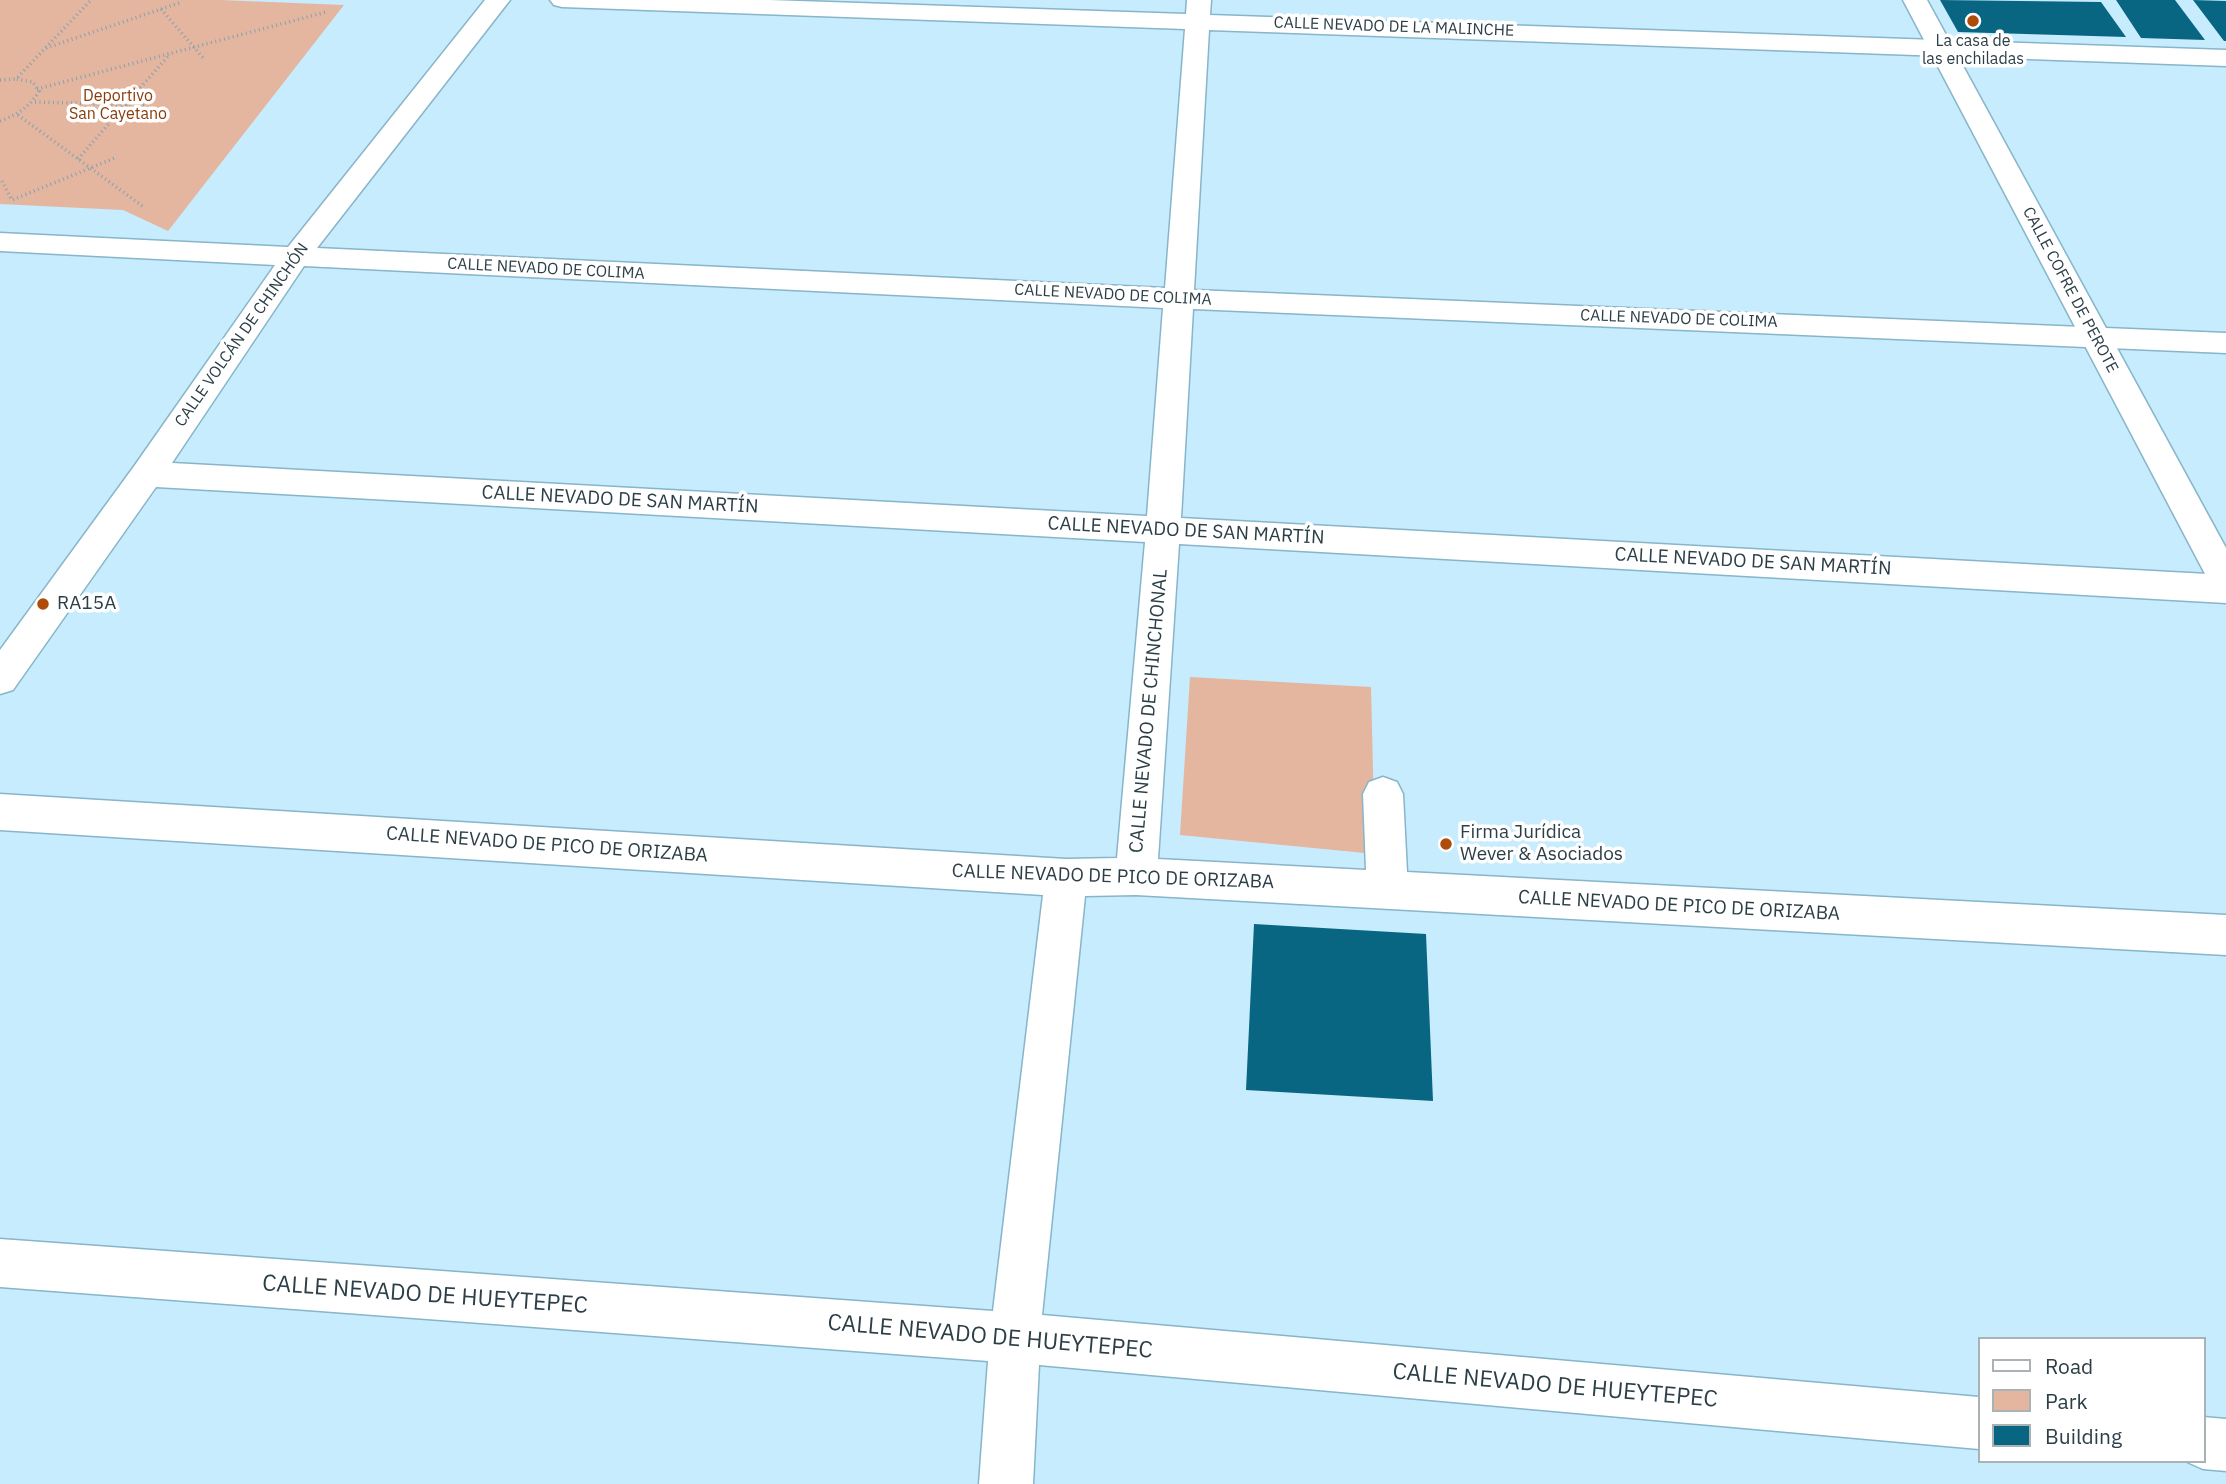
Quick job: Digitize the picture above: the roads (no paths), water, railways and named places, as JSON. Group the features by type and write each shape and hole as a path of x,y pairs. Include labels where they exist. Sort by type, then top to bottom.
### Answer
{"street":[{"name":"CALLE VOLCÁN DE CHINCHÓN","path":"0,680 147,474 295,257 498,0"},
{"name":"CALLE NEVADO DE LA MALINCHE","path":"562,0 1198,10 1939,47 2226,58"},
{"name":"CALLE COFRE DE PEROTE","path":"1915,0 2226,581"},
{"name":"CALLE NEVADO DE CHINCHONAL","path":"1136,876 1180,299 1198,10"},
{"name":"CALLE NEVADO DE COLIMA","path":"0,242 1180,299 2226,343"},
{"name":"CALLE NEVADO DE SAN MARTÍN","path":"147,474 2226,589"},
{"path":"1383,794 1387,890"},
{"name":"CALLE NEVADO DE PICO DE ORIZABA","path":"0,812 1066,878 1136,876 2226,934"},
{"path":"1006,1484 1015,1338 1066,878"},
{"name":"CALLE NEVADO DE HUEYTEPEC","path":"0,1263 1015,1338 1978,1423"},
{"path":"2205,1443 2226,1445"}],"place":[{"name":"La casa de las enchiladas","path":"1973,21"},
{"name":"RA15A","path":"43,604"},
{"name":"Firma Jurídica Wever & Asociados","path":"1446,844"}],"park label":[{"name":"Deportivo San Cayetano","path":"118,105"}]}
